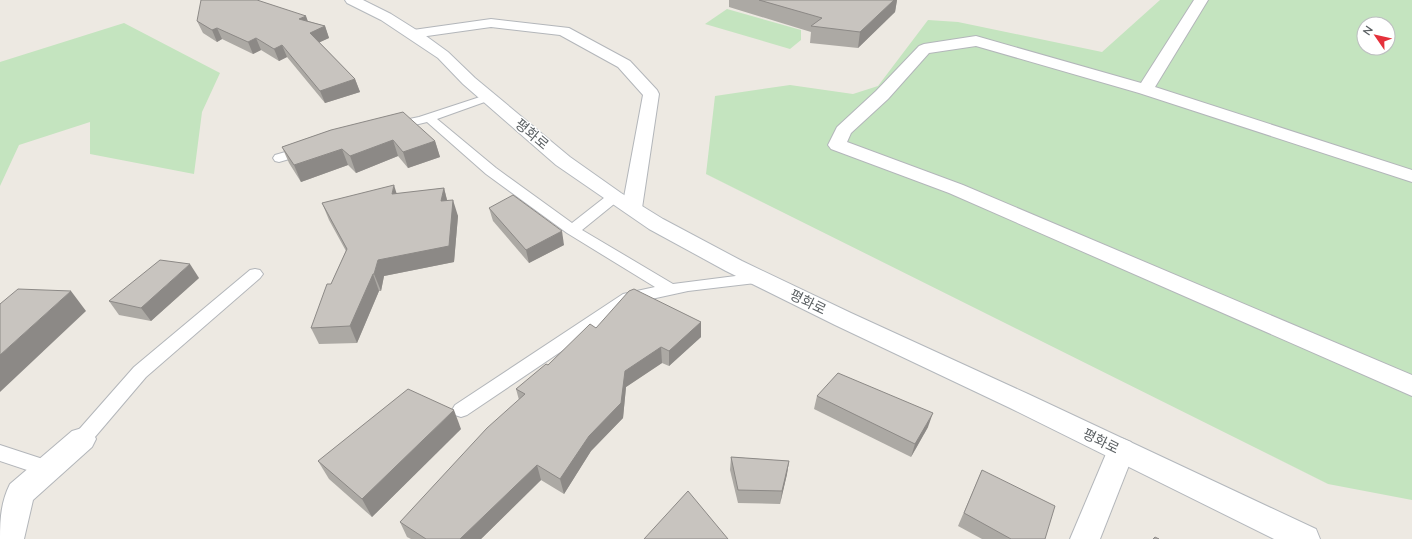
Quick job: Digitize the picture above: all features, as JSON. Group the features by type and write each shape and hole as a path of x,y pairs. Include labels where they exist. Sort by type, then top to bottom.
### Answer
{"street":[{"name":"평화로","path":"352,0 386,17 442,55 563,161 623,203 663,228 758,278 1305,539"},
{"path":"1145,90 1201,0"},
{"path":"413,34 491,23 564,31 624,64 651,94 623,203"},
{"path":"1412,176 1145,90 976,41 924,48 882,95 843,131 837,146 956,189 1412,386"},
{"path":"9,539 20,493 82,439"},
{"path":"1085,539 1121,450"}],"lane":[{"path":"386,128 429,118 489,97"},
{"path":"429,118 491,170 572,230 670,290"},
{"path":"279,158 314,147"},
{"path":"572,230 623,203"},
{"path":"82,439 140,372 256,274"},
{"path":"461,410 629,298 670,290 758,278"},
{"path":"0,453 48,469"}],"green space":[{"path":"1160,0 1412,0 1412,500 1328,484 706,174 715,96 790,85 853,94 878,86 928,20 958,22 1102,52"},
{"path":"727,9 801,30 801,40 790,49 705,24"},
{"path":"124,23 220,73 202,112 194,174 90,154 90,122 19,145 0,186 0,62"}],"building":[{"path":"201,0 257,0 306,16 299,19 325,26 310,33 355,79 320,91 282,45 274,49 256,38 248,42 217,28 212,30 197,21"},
{"path":"759,0 894,0 860,32 811,26 822,18"},
{"path":"403,112 435,141 403,152 393,140 350,156 342,149 294,165 282,147 331,130"},
{"path":"394,185 392,194 444,188 441,201 453,200 449,246 378,260 374,274 350,326 311,328 327,284 331,284 347,249 322,203"},
{"path":"513,195 562,231 526,250 489,208"},
{"path":"160,260 190,264 141,308 109,301"},
{"path":"18,289 71,291 0,355 0,304"},
{"path":"634,289 701,322 669,351 661,347 625,371 621,403 589,436 560,479 537,465 460,539 426,539 400,522 487,428 525,394 516,389 546,364 548,365 590,324 596,328 629,291"},
{"path":"838,373 933,413 915,444 817,396"},
{"path":"408,389 454,410 362,499 318,461"},
{"path":"731,457 789,461 782,491 738,490"},
{"path":"982,470 1055,506 1045,539 1011,539 964,513"},
{"path":"688,491 728,539 644,539"}]}
